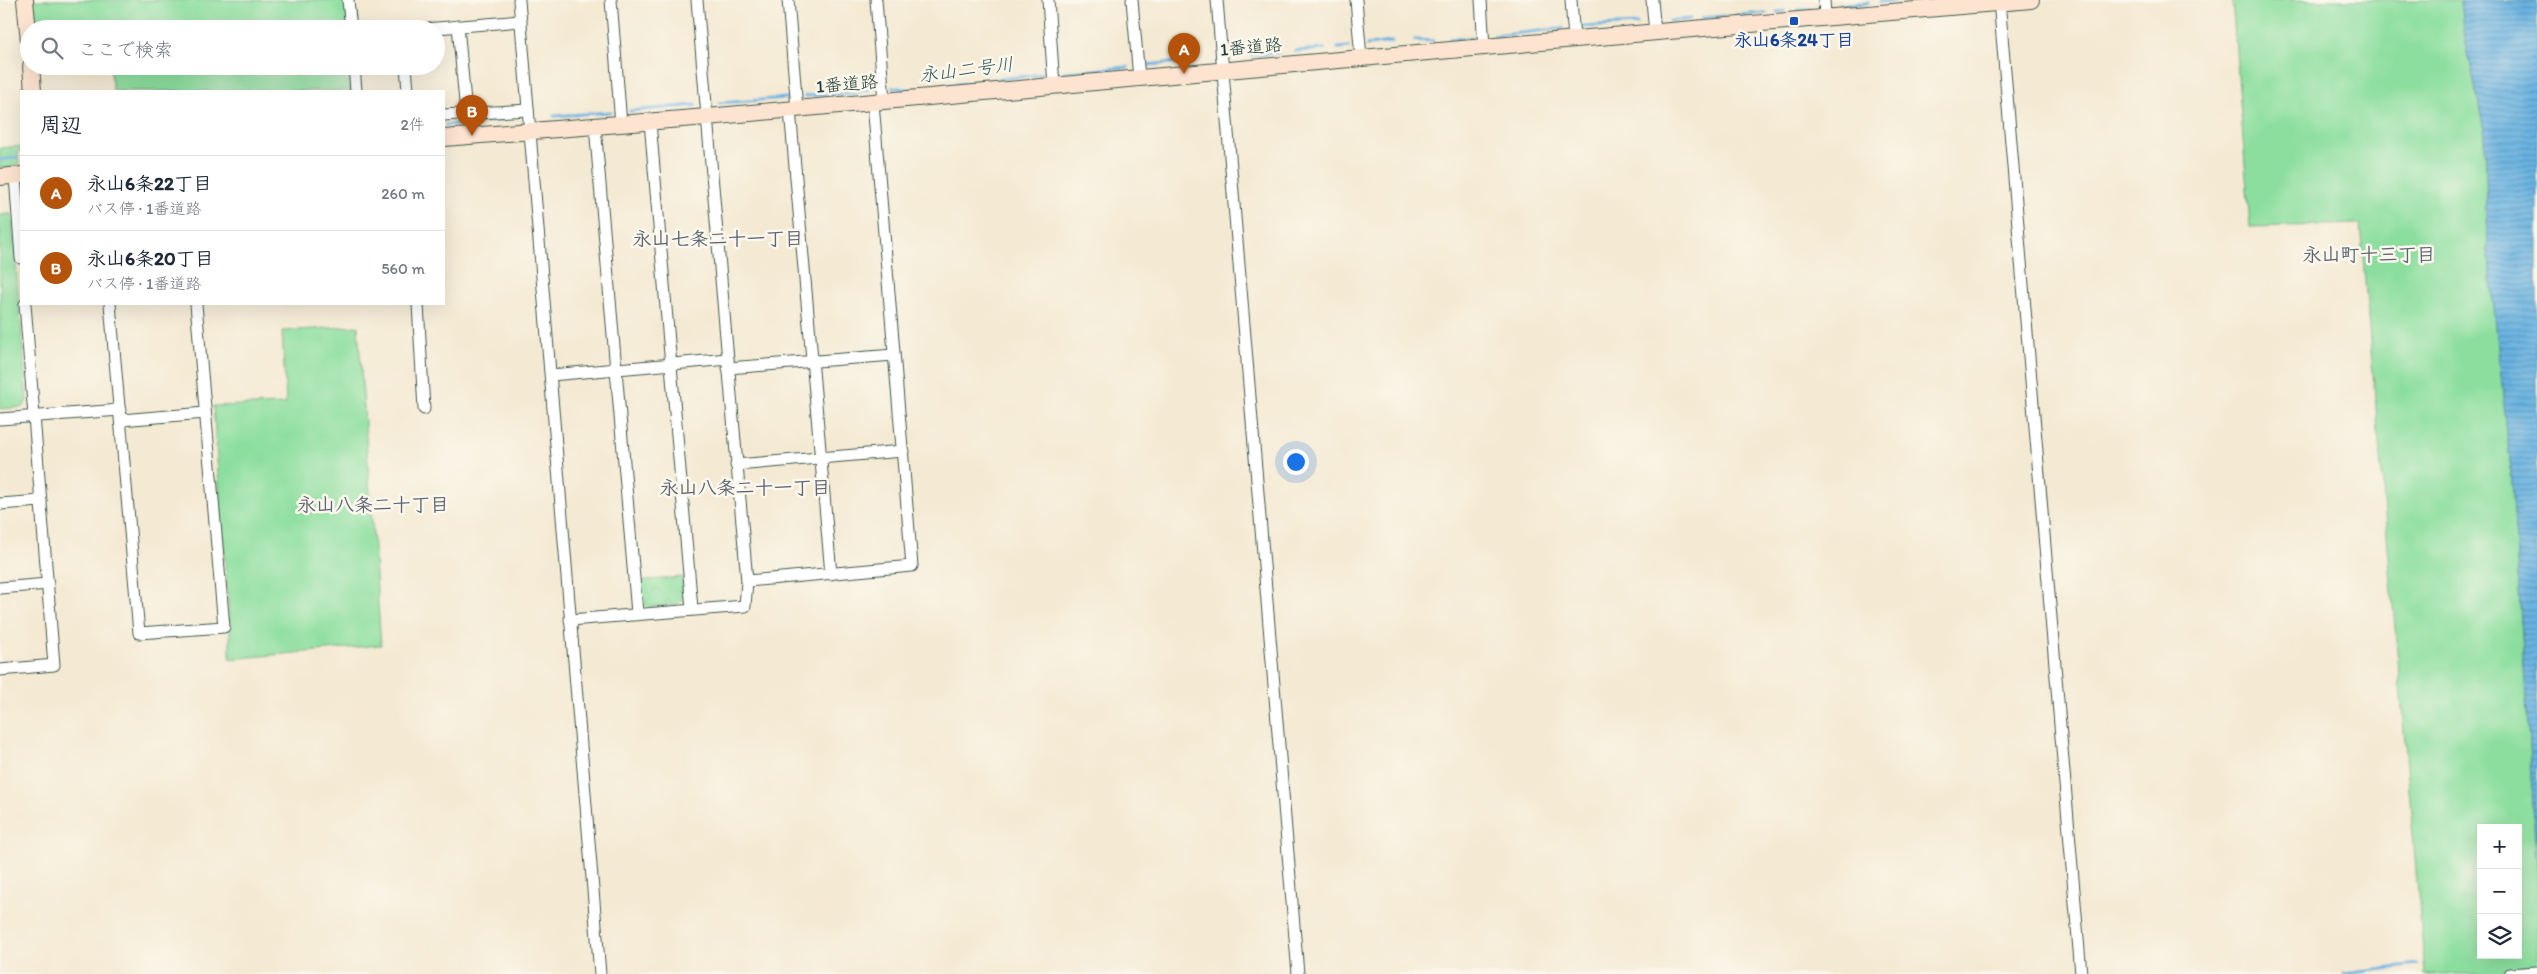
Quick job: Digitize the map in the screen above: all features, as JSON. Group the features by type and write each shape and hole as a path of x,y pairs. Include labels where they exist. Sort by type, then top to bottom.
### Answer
{"street":[{"path":"25,0 27,20"},
{"path":"348,0 350,20"},
{"path":"519,0 600,974"},
{"path":"611,0 621,124"},
{"path":"570,620 637,613 745,606 747,581 697,0"},
{"path":"788,0 794,109 831,574"},
{"path":"747,581 912,566 894,355 879,102 876,0"},
{"path":"1048,0 1054,86"},
{"path":"1132,0 1139,78"},
{"path":"1218,0 1298,974"},
{"path":"1356,0 1361,58"},
{"path":"1481,0 1484,46"},
{"path":"1571,0 1574,39"},
{"path":"1652,0 1654,33"},
{"path":"1824,0 1825,17"},
{"name":"1番道路","path":"445,138 650,122 1484,46 1654,33 1999,1 2031,0"},
{"path":"1999,1 2081,974"},
{"path":"445,27 521,22"},
{"path":"458,26 466,113"},
{"path":"32,75 33,90"},
{"path":"355,75 356,90"},
{"path":"407,75 408,90"},
{"path":"445,115 528,110"},
{"path":"650,122 692,609"},
{"path":"595,126 637,613"},
{"path":"12,176 20,249"},
{"path":"0,670 54,665 25,305"},
{"path":"110,305 139,633 224,627 196,305"},
{"path":"418,305 424,408"},
{"path":"551,374 671,364 813,361 894,355"},
{"path":"0,419 34,416 205,413"},
{"path":"736,465 903,451"},
{"path":"0,504 40,501"},
{"path":"0,588 48,584"},
{"path":"2510,974 2537,972"}],"green space":[{"path":"32,0 347,0 348,20 33,20"},
{"path":"2232,0 2461,0 2465,38 2485,135 2488,249 2512,481 2537,868 2537,974 2425,974 2360,224 2250,227"},
{"path":"111,75 354,75 355,90 113,90"},
{"path":"20,146 20,151 18,152 19,167 0,168 0,148"},
{"path":"12,214 27,401 23,407 0,409 0,215"},
{"path":"358,326 381,645 230,659 230,631 213,406 286,404 282,331"},
{"path":"682,577 683,599 677,605 648,607 641,602 639,581"}],"water":[{"path":"2461,0 2537,0 2537,868 2512,481 2488,249 2485,135 2465,38"}],"waterway":[{"name":"永山二号川","path":"1880,2 1899,0"},
{"name":"永山二号川","path":"1839,5 1868,3"},
{"name":"永山二号川","path":"1797,10 1810,9"},
{"name":"永山二号川","path":"1777,12 1784,11"},
{"name":"永山二号川","path":"1736,15 1766,13"},
{"name":"永山二号川","path":"1702,18 1724,16"},
{"name":"永山二号川","path":"1670,21 1690,19"},
{"name":"永山二号川","path":"1582,27 1637,24"},
{"name":"永山二号川","path":"1494,36 1563,28"},
{"name":"永山二号川","path":"1450,39 1471,38"},
{"name":"永山二号川","path":"1415,40 1433,41"},
{"name":"永山二号川","path":"1367,45 1392,42"},
{"name":"永山二号川","path":"1338,48 1349,47"},
{"name":"永山二号川","path":"1295,51 1324,49"},
{"name":"永山二号川","path":"1250,55 1278,53"},
{"name":"永山二号川","path":"1147,65 1179,62"},
{"name":"永山二号川","path":"1064,72 1128,67"},
{"name":"永山二号川","path":"893,87 909,90 1043,74"},
{"name":"永山二号川","path":"805,96 855,93 874,88"},
{"name":"永山二号川","path":"719,103 787,98"},
{"name":"永山二号川","path":"630,111 696,105"},
{"name":"永山二号川","path":"554,116 611,112"},
{"name":"永山二号川","path":"446,125 502,120"},
{"name":"永山二号川","path":"0,160 18,157"},
{"path":"2344,974 2417,965"}],"place":[{"name":"永山6条24丁目","path":"1794,21"},
{"name":"永山6条22丁目","path":"1184,74"},
{"name":"永山6条20丁目","path":"472,136"}],"district":[{"name":"永山七条二十一丁目","path":"718,238"},
{"name":"永山町十三丁目","path":"2369,254"},
{"name":"永山八条二十一丁目","path":"745,487"},
{"name":"永山八条二十丁目","path":"373,504"}]}
